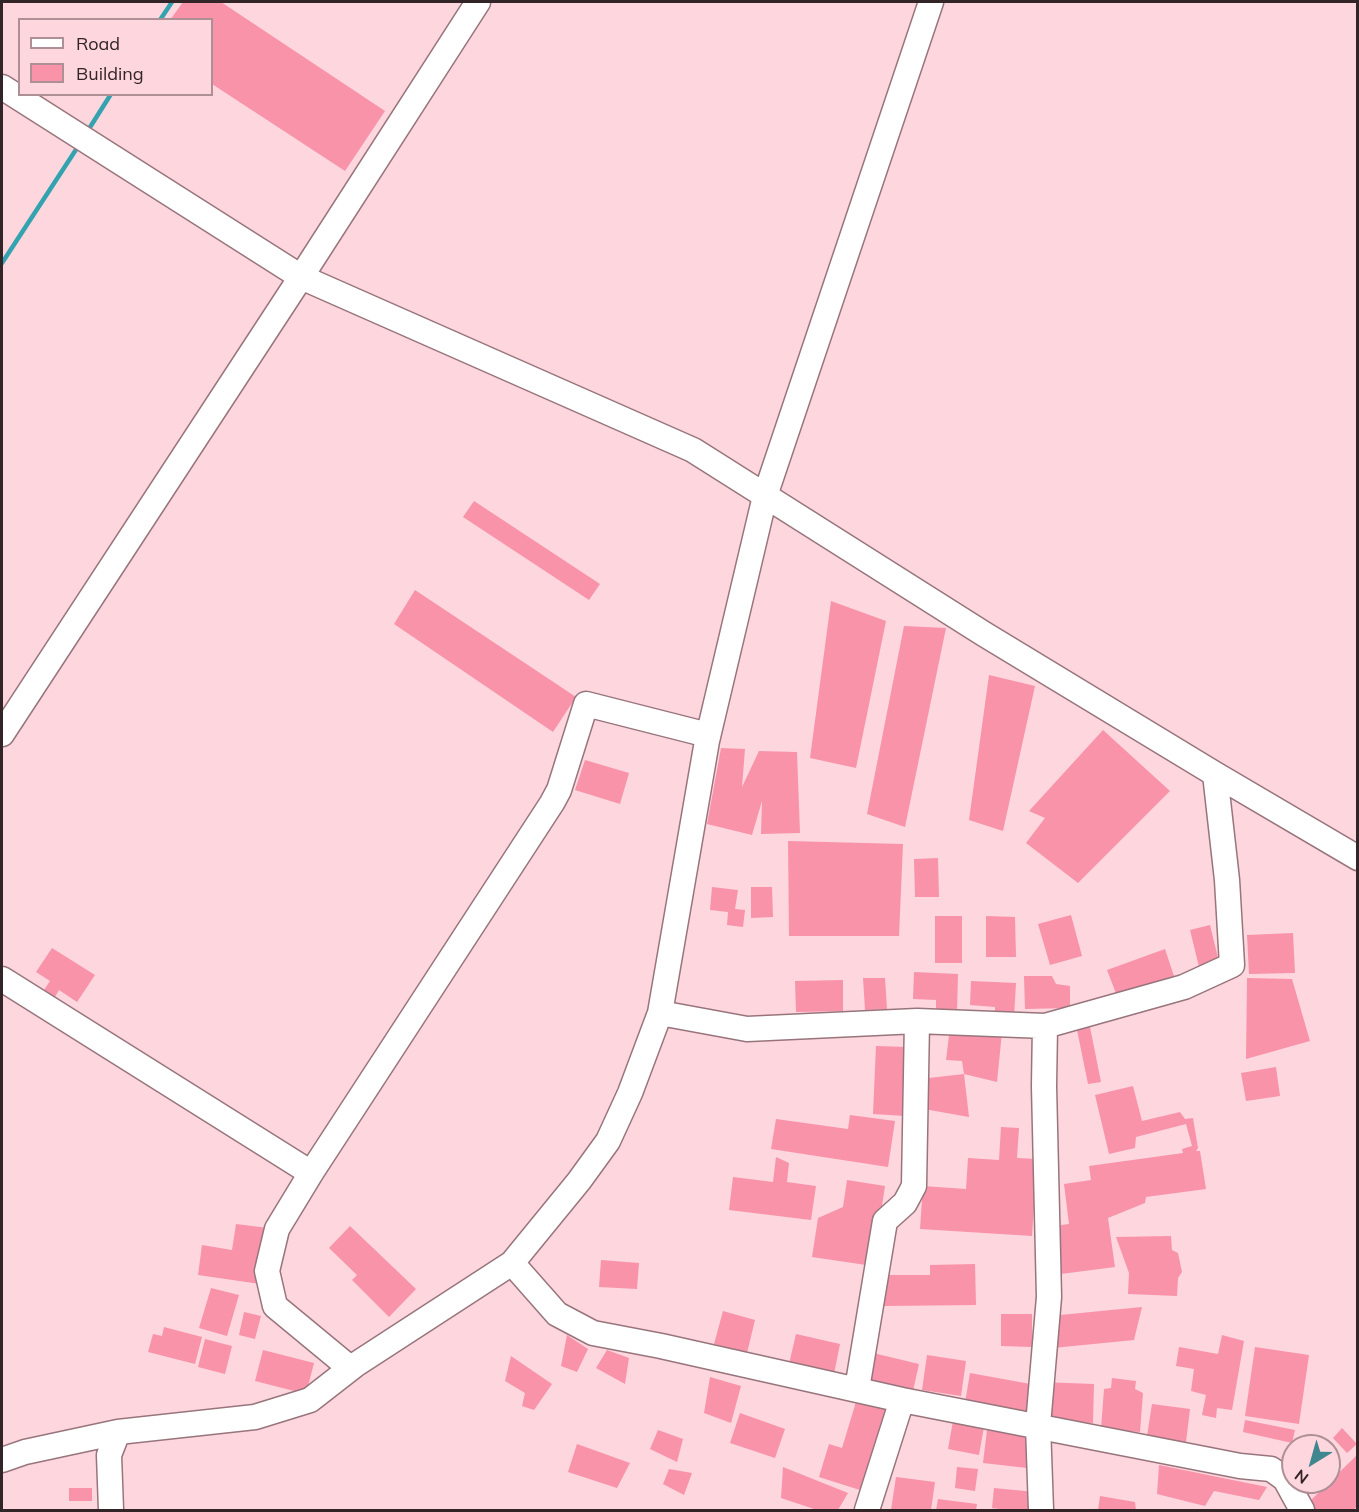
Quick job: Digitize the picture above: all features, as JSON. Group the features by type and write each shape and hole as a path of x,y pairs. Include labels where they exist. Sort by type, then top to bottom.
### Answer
{"street":[{"path":"2,734 302,277 478,2"},
{"path":"2,1460 25,1452 117,1432 255,1417 310,1400 350,1368 512,1263 579,1181 608,1141 630,1093 660,1013 708,735 765,496 931,2"},
{"path":"2,87 302,277 693,450 974,628 1358,858"},
{"path":"350,1368 275,1306 267,1271 277,1229 311,1173 552,803 559,790 586,704 708,735"},
{"path":"660,1013 747,1029 917,1021 1045,1026 1184,987 1232,965 1227,880 1215,774"},
{"path":"2,979 311,1173"},
{"path":"857,1389 885,1221 905,1203 914,1186 917,1021"},
{"path":"1041,1510 1038,1425 1049,1297 1044,1086 1045,1026"},
{"path":"512,1263 557,1314 593,1333 902,1400 1240,1466 1271,1469 1285,1479 1302,1510"},
{"path":"867,1510 902,1400"},
{"path":"111,1510 109,1455 117,1432"}],"building":[{"path":"183,2 221,2 385,111 345,171 213,85 213,18 171,18"},
{"path":"474,501 600,584 589,600 463,517"},
{"path":"415,590 576,697 553,732 394,624"},
{"path":"831,601 886,621 856,768 810,758"},
{"path":"904,626 946,628 905,827 867,814"},
{"path":"989,675 1035,686 1003,831 969,820"},
{"path":"1103,730 1170,791 1078,883 1026,843 1045,818 1029,811"},
{"path":"721,748 745,749 742,787 759,751 797,752 800,833 761,834 762,801 752,835 707,824"},
{"path":"585,760 629,773 620,804 575,790"},
{"path":"788,841 903,844 899,936 789,936"},
{"path":"938,858 939,897 915,897 914,859"},
{"path":"712,887 738,890 735,909 745,910 743,927 727,925 728,912 710,910"},
{"path":"751,887 772,887 773,917 751,918"},
{"path":"1071,915 1082,956 1050,965 1038,924"},
{"path":"935,916 962,916 962,963 935,963"},
{"path":"986,916 1015,917 1016,957 986,957"},
{"path":"1210,925 1219,962 1199,967 1190,930"},
{"path":"1293,933 1295,973 1249,974 1247,935"},
{"path":"52,948 95,975 77,1002 59,990 55,997 44,990 50,981 36,972"},
{"path":"1165,949 1174,976 1117,996 1107,970"},
{"path":"914,972 958,974 957,1012 936,1011 936,1000 913,999"},
{"path":"1024,976 1052,976 1056,984 1070,986 1070,1008 1025,1009"},
{"path":"863,978 885,978 887,1009 865,1010"},
{"path":"1247,978 1292,979 1310,1041 1246,1059"},
{"path":"843,980 843,1011 796,1012 795,981"},
{"path":"971,981 1016,983 1014,1017 995,1016 995,1007 970,1005"},
{"path":"1089,1022 1101,1082 1088,1084 1076,1025"},
{"path":"950,1027 1002,1032 997,1082 964,1074 962,1061 946,1060"},
{"path":"876,1046 908,1047 905,1116 873,1114"},
{"path":"1276,1067 1280,1096 1246,1101 1241,1073"},
{"path":"964,1074 969,1117 924,1109 920,1079"},
{"path":"1133,1086 1142,1121 1180,1112 1185,1119 1193,1118 1198,1148 1196,1151 1200,1151 1206,1189 1146,1197 1145,1203 1108,1218 1115,1267 1053,1275 1046,1227 1069,1224 1064,1184 1091,1180 1089,1166 1183,1153 1182,1149 1192,1146 1186,1124 1136,1137 1135,1148 1109,1154 1095,1095"},
{"path":"850,1115 895,1121 888,1167 771,1149 776,1119 848,1129"},
{"path":"1001,1127 1019,1128 1017,1158 1037,1159 1032,1236 920,1229 923,1186 966,1189 968,1158 999,1160"},
{"path":"776,1157 789,1163 787,1182 816,1186 811,1220 729,1210 733,1177 773,1182"},
{"path":"847,1180 885,1186 873,1266 812,1257 818,1218 843,1207"},
{"path":"236,1224 268,1228 260,1284 198,1275 202,1245 232,1250"},
{"path":"350,1226 416,1289 389,1317 352,1280 357,1275 329,1248"},
{"path":"1171,1236 1172,1250 1178,1253 1182,1272 1178,1278 1177,1296 1128,1294 1129,1273 1116,1237"},
{"path":"601,1260 639,1263 637,1289 599,1287"},
{"path":"975,1264 976,1305 884,1306 884,1275 930,1275 930,1265"},
{"path":"211,1288 239,1295 227,1336 199,1328"},
{"path":"1142,1307 1134,1340 1053,1348 1050,1316"},
{"path":"723,1311 755,1320 747,1353 714,1344"},
{"path":"244,1312 261,1316 255,1339 239,1335"},
{"path":"1001,1314 1032,1314 1032,1347 1001,1346"},
{"path":"164,1327 202,1337 195,1364 148,1352 153,1334 162,1336"},
{"path":"796,1334 840,1344 834,1374 789,1364"},
{"path":"567,1335 588,1349 577,1372 561,1366"},
{"path":"1222,1335 1244,1341 1232,1410 1217,1408 1216,1418 1202,1415 1206,1395 1191,1391 1194,1369 1176,1366 1179,1347 1218,1354"},
{"path":"205,1339 232,1346 225,1374 198,1367"},
{"path":"1255,1347 1309,1355 1299,1424 1245,1416"},
{"path":"263,1350 314,1363 306,1394 255,1381"},
{"path":"607,1350 629,1358 625,1384 596,1368"},
{"path":"873,1353 919,1364 913,1391 867,1381"},
{"path":"927,1355 966,1361 961,1396 922,1390"},
{"path":"511,1356 552,1384 534,1410 522,1406 525,1393 505,1381"},
{"path":"970,1373 1036,1385 1031,1415 965,1403"},
{"path":"710,1377 741,1386 731,1423 704,1413"},
{"path":"1112,1378 1136,1381 1135,1389 1143,1393 1140,1432 1101,1429 1104,1389 1111,1388"},
{"path":"1041,1382 1094,1384 1093,1423 1040,1421"},
{"path":"859,1392 890,1401 863,1491 819,1477 829,1444 842,1448"},
{"path":"1152,1404 1190,1409 1186,1442 1147,1436"},
{"path":"740,1413 785,1429 775,1458 730,1443"},
{"path":"1245,1420 1295,1430 1294,1434 1281,1434 1281,1441 1243,1432"},
{"path":"953,1421 984,1427 979,1455 948,1449"},
{"path":"1342,1428 1357,1444 1347,1453 1341,1447 1341,1434 1337,1434"},
{"path":"658,1430 683,1439 677,1462 650,1449"},
{"path":"987,1430 1031,1436 1027,1468 983,1463"},
{"path":"577,1444 630,1463 617,1488 568,1472"},
{"path":"1358,1454 1358,1506 1353,1510 1316,1510 1309,1502 1317,1494 1341,1494 1341,1471"},
{"path":"1159,1465 1267,1487 1259,1500 1214,1491 1205,1506 1157,1494"},
{"path":"783,1467 848,1493 838,1510 817,1510 781,1498"},
{"path":"957,1467 978,1469 975,1491 955,1488"},
{"path":"669,1469 692,1473 684,1495 663,1484"},
{"path":"896,1477 935,1482 931,1510 891,1510"},
{"path":"69,1488 92,1488 92,1501 69,1501"},
{"path":"994,1488 1035,1492 1033,1510 992,1508"},
{"path":"1100,1496 1135,1502 1136,1510 1098,1510"},
{"path":"938,1499 977,1504 976,1510 936,1510"}],"waterway":[{"path":"161,18 172,2"},
{"path":"87,132 110,96"},
{"path":"2,263 79,145"}]}
